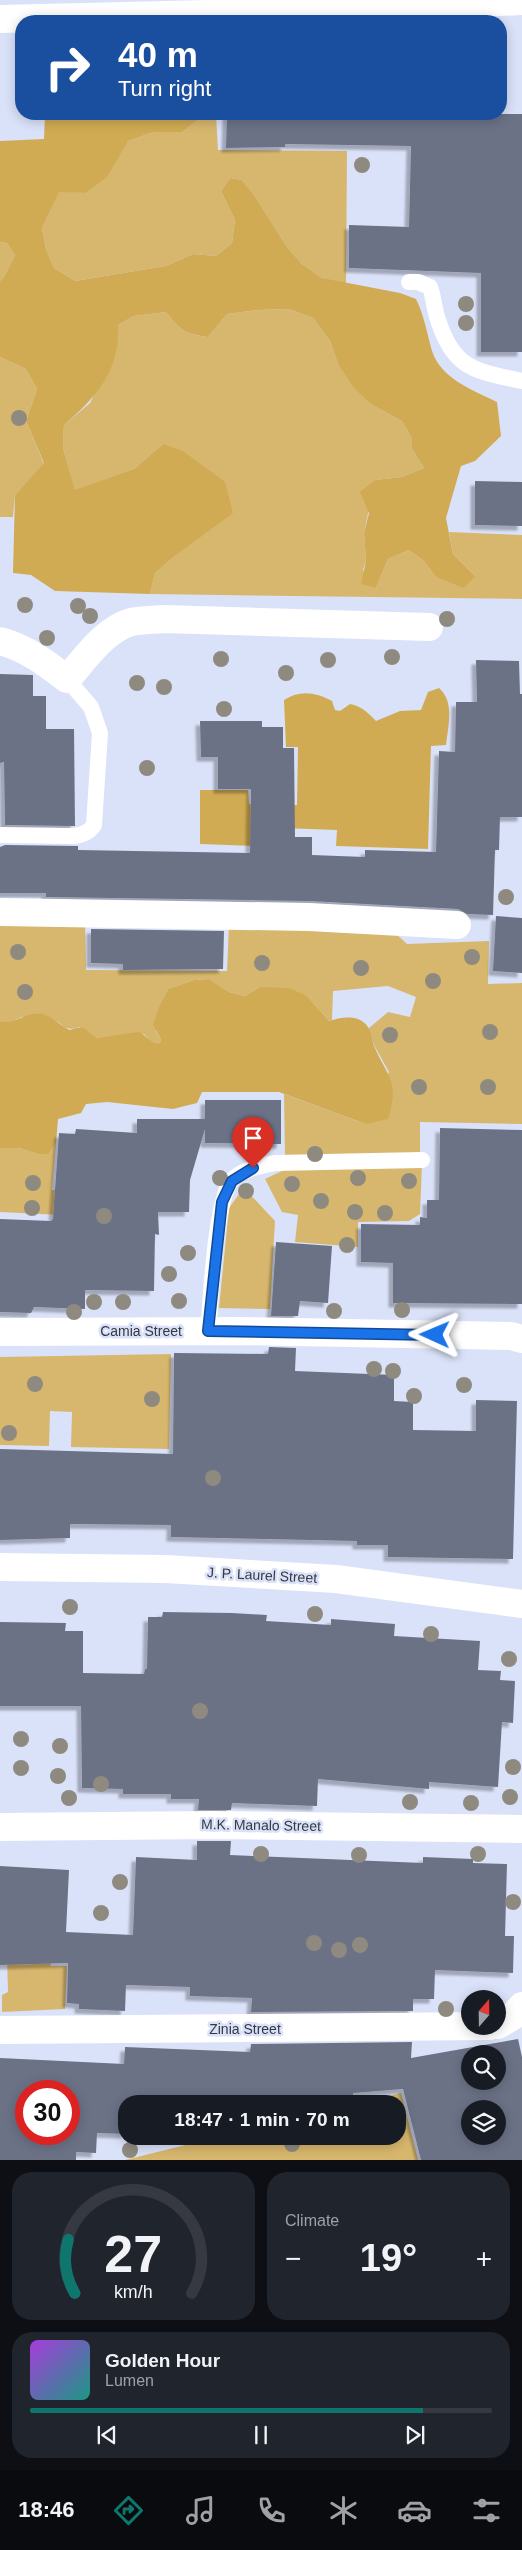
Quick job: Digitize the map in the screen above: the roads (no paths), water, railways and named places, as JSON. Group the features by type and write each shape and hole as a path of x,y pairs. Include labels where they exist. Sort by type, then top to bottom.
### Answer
{"street":[{"path":"167,15 251,13 458,2 522,1"},
{"path":"0,19 15,19"},
{"path":"0,641 17,646 42,660 67,679 100,642 116,629 132,622 163,619 428,627"},
{"path":"0,912 309,917 457,925"},
{"name":"Camia Street","path":"0,1332 208,1331 501,1336 522,1339"},
{"name":"J. P. Laurel Street","path":"0,1567 165,1569 336,1579 522,1604"},
{"name":"M.K. Manalo Street","path":"0,1827 213,1824 522,1829"},
{"path":"506,2019 522,2006"},
{"name":"Zinia Street","path":"0,2030 461,2026"}],"lane":[{"path":"409,282 418,282 430,287 438,319 448,346 460,361 484,373 522,381"},
{"path":"0,835 74,836 91,830 94,826 100,733 91,707 67,679"},
{"path":"208,1331 222,1202 232,1181 253,1168 274,1163 422,1160"}]}
